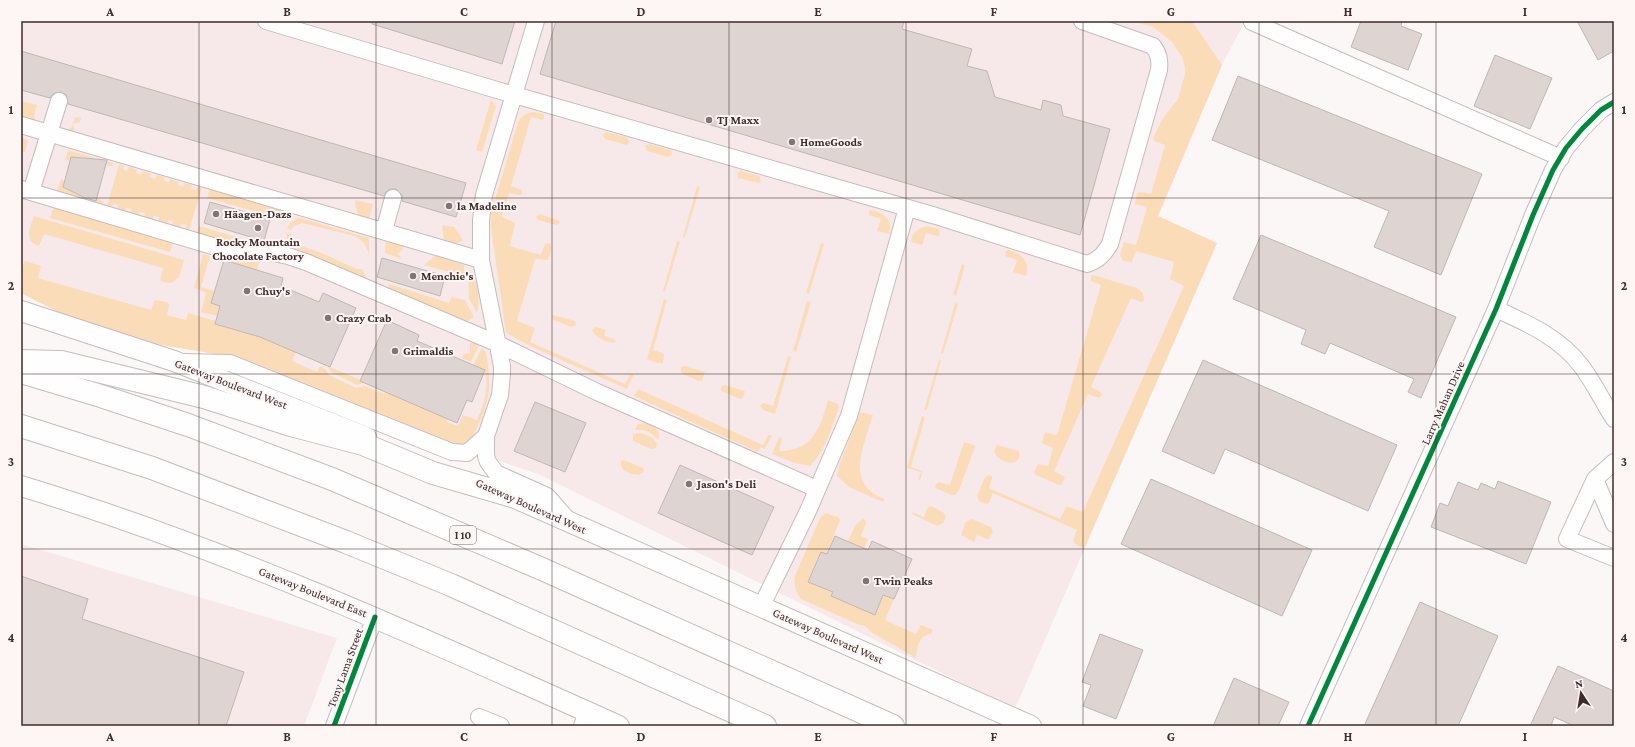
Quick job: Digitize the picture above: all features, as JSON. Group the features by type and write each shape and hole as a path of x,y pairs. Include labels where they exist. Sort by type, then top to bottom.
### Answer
{"highway":[{"path":"21,361 61,362 204,397 291,424 363,444 433,473 512,496"},
{"name":"I 10","path":"21,372 101,396 188,425 332,479 542,569 893,726"},
{"path":"21,426 152,468 346,542 451,585 765,726"}],"main road":[{"name":"Gateway Boulevard West","path":"21,311 174,361 512,496 1031,726"},
{"name":"Gateway Boulevard East","path":"21,486 225,556 286,580 374,617 584,719 619,726"}],"street":[{"path":"266,21 514,95 907,208 1087,264 1098,260 1105,253 1110,244 1159,70 1160,61 1159,53 1154,46 1082,21"},
{"path":"536,21 484,195 481,220 481,260 496,343 502,366 502,385 500,395 486,436 486,456 488,462 496,472 547,496 571,523"},
{"path":"1252,22 1561,158"},
{"path":"59,101 49,133 26,190 219,248 270,252 306,262 496,343 597,392 817,488"},
{"name":"Larry Mahan Drive","path":"1308,726 1496,309 1533,215 1553,170 1566,148 1582,129 1601,110 1614,102"},
{"path":"21,125 481,260"},
{"path":"384,231 393,198"},
{"path":"761,607 808,511 849,416 907,208"},
{"path":"1496,309 1534,327 1567,350 1582,366 1614,420"},
{"path":"174,361 230,363 452,452 467,453 486,436"},
{"path":"1614,462 1595,479 1567,539 1614,558"},
{"path":"1595,479 1614,524"},
{"name":"Tony Lama Street","path":"334,726 374,617"},
{"path":"479,717 502,726"}],"shaded area":[{"path":"21,21 1245,21 1222,65 1158,216 1217,243 1015,709 538,474 448,444 239,361 210,353 149,343 60,313 21,293"},
{"path":"1132,21 1192,21 1222,65 1158,216 1217,243 1084,549 1074,543 1073,540 1077,530 993,493 989,503 986,504 979,501 977,496 985,477 989,475 992,476 992,479 989,488 1060,519 1066,507 1083,512 1184,286 1170,279 1174,262 1136,251 1132,262 1123,261 1120,255 1124,242 1136,245 1147,207 1135,204 1137,193 1140,192 1151,194 1165,145 1154,141 1153,138 1163,118 1178,99 1185,74 1185,67 1182,57 1172,42 1153,27"},
{"path":"491,100 496,106 482,152 476,150"},
{"path":"21,101 37,105 34,117 36,122 23,120 21,113"},
{"path":"533,112 544,114 544,119 542,120 531,117 511,186 522,190 522,194 519,195 509,193 502,217 515,223 510,246 541,255 545,244 550,243 552,248 548,260 535,259 517,321 535,328 530,342 625,384 630,374 634,374 627,389 532,347 506,333 491,228 491,213 518,122 524,115"},
{"path":"75,117 81,118 80,122 73,124 75,133 66,131 72,127"},
{"path":"605,132 626,137 629,143 627,145 605,139 603,136"},
{"path":"21,136 28,141 25,152 21,151"},
{"path":"649,144 671,150 672,155 668,157 647,151 645,146"},
{"path":"68,150 113,163 112,166 65,160"},
{"path":"119,164 124,166 123,169 127,171 129,167 137,170 136,173 141,175 142,171 151,174 150,177 155,179 156,175 165,177 164,181 169,182 170,179 179,182 178,185 183,187 184,183 192,185 191,189 196,190 197,187 202,188 189,230 185,228 186,225 182,224 180,227 172,225 173,221 169,220 167,223 158,221 159,217 154,216 153,219 144,217 145,213 140,212 139,215 130,213 131,209 126,208 125,211 117,209 118,205 113,204 112,207 107,206"},
{"path":"741,171 759,176 761,181 759,183 738,178 737,173"},
{"path":"61,179 104,202 103,204 57,191"},
{"path":"697,186 700,187 685,237 683,237"},
{"path":"210,188 288,211 285,220 207,198"},
{"path":"356,200 373,204 369,219 359,218 355,204"},
{"path":"54,206 173,241 170,252 50,218"},
{"path":"872,210 884,215 889,221 889,234 877,231 881,219 869,215 869,211"},
{"path":"539,214 558,220 560,223 556,225 538,220 536,217"},
{"path":"34,216 184,260 179,277 172,283 163,282 160,280 163,268 44,234 39,246 34,244 29,237 29,234"},
{"path":"298,218 369,238 369,258 365,245 354,236 302,223 294,226 291,230 287,229 290,223"},
{"path":"442,225 454,227 463,240 454,244 444,241"},
{"path":"199,226 256,243 256,246 238,245 196,236"},
{"path":"927,226 939,229 940,235 937,236 926,233 922,245 911,242 912,236 916,231"},
{"path":"286,233 291,234 291,238 295,244 319,252 357,269 362,269 367,279 293,248 288,242"},
{"path":"386,239 404,245 403,249 398,254 402,259 385,253"},
{"path":"677,241 680,242 665,292 663,291"},
{"path":"821,243 824,244 809,294 806,293"},
{"path":"1009,250 1021,256 1026,262 1026,276 1013,272 1017,260 1005,256 1006,251"},
{"path":"203,254 210,256 201,287 215,291 220,306 217,316 201,312 206,293 194,288"},
{"path":"436,255 464,265 464,276 424,265"},
{"path":"224,260 243,261 260,260 257,270"},
{"path":"25,261 41,266 38,278 151,310 155,300 167,302 169,305 167,315 186,320 188,313 216,321 215,324 260,337 296,352 292,361 317,372 320,366 325,369 329,375 356,388 365,386 384,394 385,392 448,419 447,422 458,426 463,415 477,420 484,402 486,390 485,371 473,365 482,348 486,355 489,376 486,404 470,443 459,447 239,361 210,353 149,343 60,313 21,293 21,270"},
{"path":"962,264 965,265 956,296 953,295"},
{"path":"468,269 478,290 479,301 477,313 469,299"},
{"path":"1093,275 1137,288 1143,293 1144,301 1141,302 1131,298 1091,387 1101,392 1102,395 1099,398 1088,394 1054,471 1065,477 1062,484 1059,485 1036,475 1034,472 1038,464 1048,466 1053,448 1043,444 1042,442 1045,432 1057,435 1101,285 1091,281 1091,276"},
{"path":"389,284 449,303 451,297 465,300 474,317 465,322 387,291"},
{"path":"664,299 667,300 653,350 664,355 663,363 658,363 647,359"},
{"path":"807,301 811,302 796,352 793,351"},
{"path":"955,303 958,304 943,354 941,353"},
{"path":"552,315 575,321 576,325 571,327 554,320 551,318"},
{"path":"596,327 606,330 604,336 614,339 616,342 613,343 599,338 593,333 592,330"},
{"path":"473,342 479,345 471,362 462,358 464,354 470,353 470,343"},
{"path":"788,356 791,357 775,414 763,410 760,406 763,403 773,406"},
{"path":"939,360 941,360 927,410 924,410"},
{"path":"327,366 361,380 364,383 357,385 331,372"},
{"path":"684,366 705,372 702,381 681,373 681,367"},
{"path":"724,385 745,391 743,398 740,399 721,391 721,387"},
{"path":"638,389 763,445 768,435 772,435 765,449 761,447 758,452 634,396"},
{"path":"828,400 838,404 839,407 824,446 810,466 795,463 772,454 779,437 782,438 779,451 791,450 800,447 807,442 813,436 822,420"},
{"path":"860,412 873,415 862,451 860,463 861,474 864,483 872,492 884,499 883,502 849,487 837,476 839,466"},
{"path":"922,416 925,417 911,467 922,471 921,479 918,480 921,472 907,468"},
{"path":"645,423 656,428 659,433 658,440 648,432 635,430 638,424"},
{"path":"641,433 653,438 657,444 656,448 651,449 633,441 633,434"},
{"path":"964,442 974,445 975,447 959,490 955,495 951,495 936,488 935,486 938,482 950,485"},
{"path":"997,445 1019,451 1017,461 1014,463 1009,463 1000,459 994,451"},
{"path":"624,460 643,468 644,472 638,475 623,470 621,461"},
{"path":"931,506 944,513 946,518 943,523 937,526 912,514 913,512 924,517 928,507"},
{"path":"826,513 838,517 840,520 827,554 821,552 808,582 833,592 831,595 875,614 883,595 894,599 885,620 916,634 921,625 933,630 931,634 921,639 919,642 916,658 871,632 865,626 857,624 801,599 799,596 796,591 794,579 820,518"},
{"path":"863,519 866,523 861,536 868,539 863,551 854,546 855,544 848,541 856,524"},
{"path":"972,519 991,527 993,532 989,539 977,535 974,542 961,535 966,522"},
{"path":"21,544 337,638 304,726 21,726"}],"building":[{"path":"372,21 515,21 502,64 372,24"},
{"path":"556,21 904,21 902,29 972,49 967,66 987,71 995,97 1041,110 1043,100 1061,105 1063,116 1110,129 1080,235 540,74"},
{"path":"1361,21 1402,21 1401,26 1422,34 1408,70 1351,47"},
{"path":"1577,21 1614,21 1614,51 1598,60"},
{"path":"21,51 466,183 456,217 402,201 402,195 396,189 390,189 384,196 68,104 66,95 61,92 53,94 50,98 21,90"},
{"path":"1495,55 1552,78 1530,129 1474,106"},
{"path":"1238,76 1482,174 1441,275 1374,247 1389,211 1212,140"},
{"path":"71,157 107,160 96,201 85,198 63,187"},
{"path":"210,202 270,219 264,241 204,223"},
{"path":"1261,235 1456,317 1421,398 1408,392 1414,379 1330,343 1325,354 1301,344 1306,330 1233,299"},
{"path":"382,258 445,276 440,296 377,277"},
{"path":"224,260 283,278 281,286 319,302 323,293 356,308 330,367 260,337 215,324 220,306 211,303"},
{"path":"387,320 419,335 417,341 485,370 472,402 467,400 457,423 360,381"},
{"path":"1203,360 1397,445 1368,511 1225,449 1214,474 1162,451"},
{"path":"535,402 586,423 565,472 514,451"},
{"path":"680,465 774,507 752,555 658,513"},
{"path":"1151,479 1312,550 1282,616 1121,544"},
{"path":"1498,481 1551,502 1526,564 1431,527 1440,503 1448,506 1458,482 1478,490 1481,483 1495,489"},
{"path":"835,536 868,550 872,541 912,559 894,599 883,595 875,615 831,596 833,592 808,582 821,552 827,554"},
{"path":"21,576 88,599 82,619 244,672 226,726 21,726"},
{"path":"1420,602 1498,636 1458,726 1364,726"},
{"path":"1100,634 1143,650 1116,719 1083,706 1091,685 1082,682"},
{"path":"1558,666 1614,691 1614,726 1574,726 1554,717 1551,726 1530,726"},
{"path":"1234,678 1289,702 1278,726 1213,726"}],"cycle path":[{"path":"1308,726 1496,309 1533,215 1553,170 1566,148 1582,129 1601,110 1614,102"},
{"path":"334,726 375,617"}],"place":[{"name":"TJ Maxx","path":"709,120"},
{"name":"HomeGoods","path":"792,142"},
{"name":"la Madeline","path":"449,206"},
{"name":"Häagen-Dazs","path":"216,214"},
{"name":"Rocky Mountain Chocolate Factory","path":"258,228"},
{"name":"Menchie's","path":"413,276"},
{"name":"Chuy's","path":"247,291"},
{"name":"Crazy Crab","path":"328,318"},
{"name":"Grimaldis","path":"395,351"},
{"name":"Jason's Deli","path":"689,484"},
{"name":"Twin Peaks","path":"866,581"}]}
